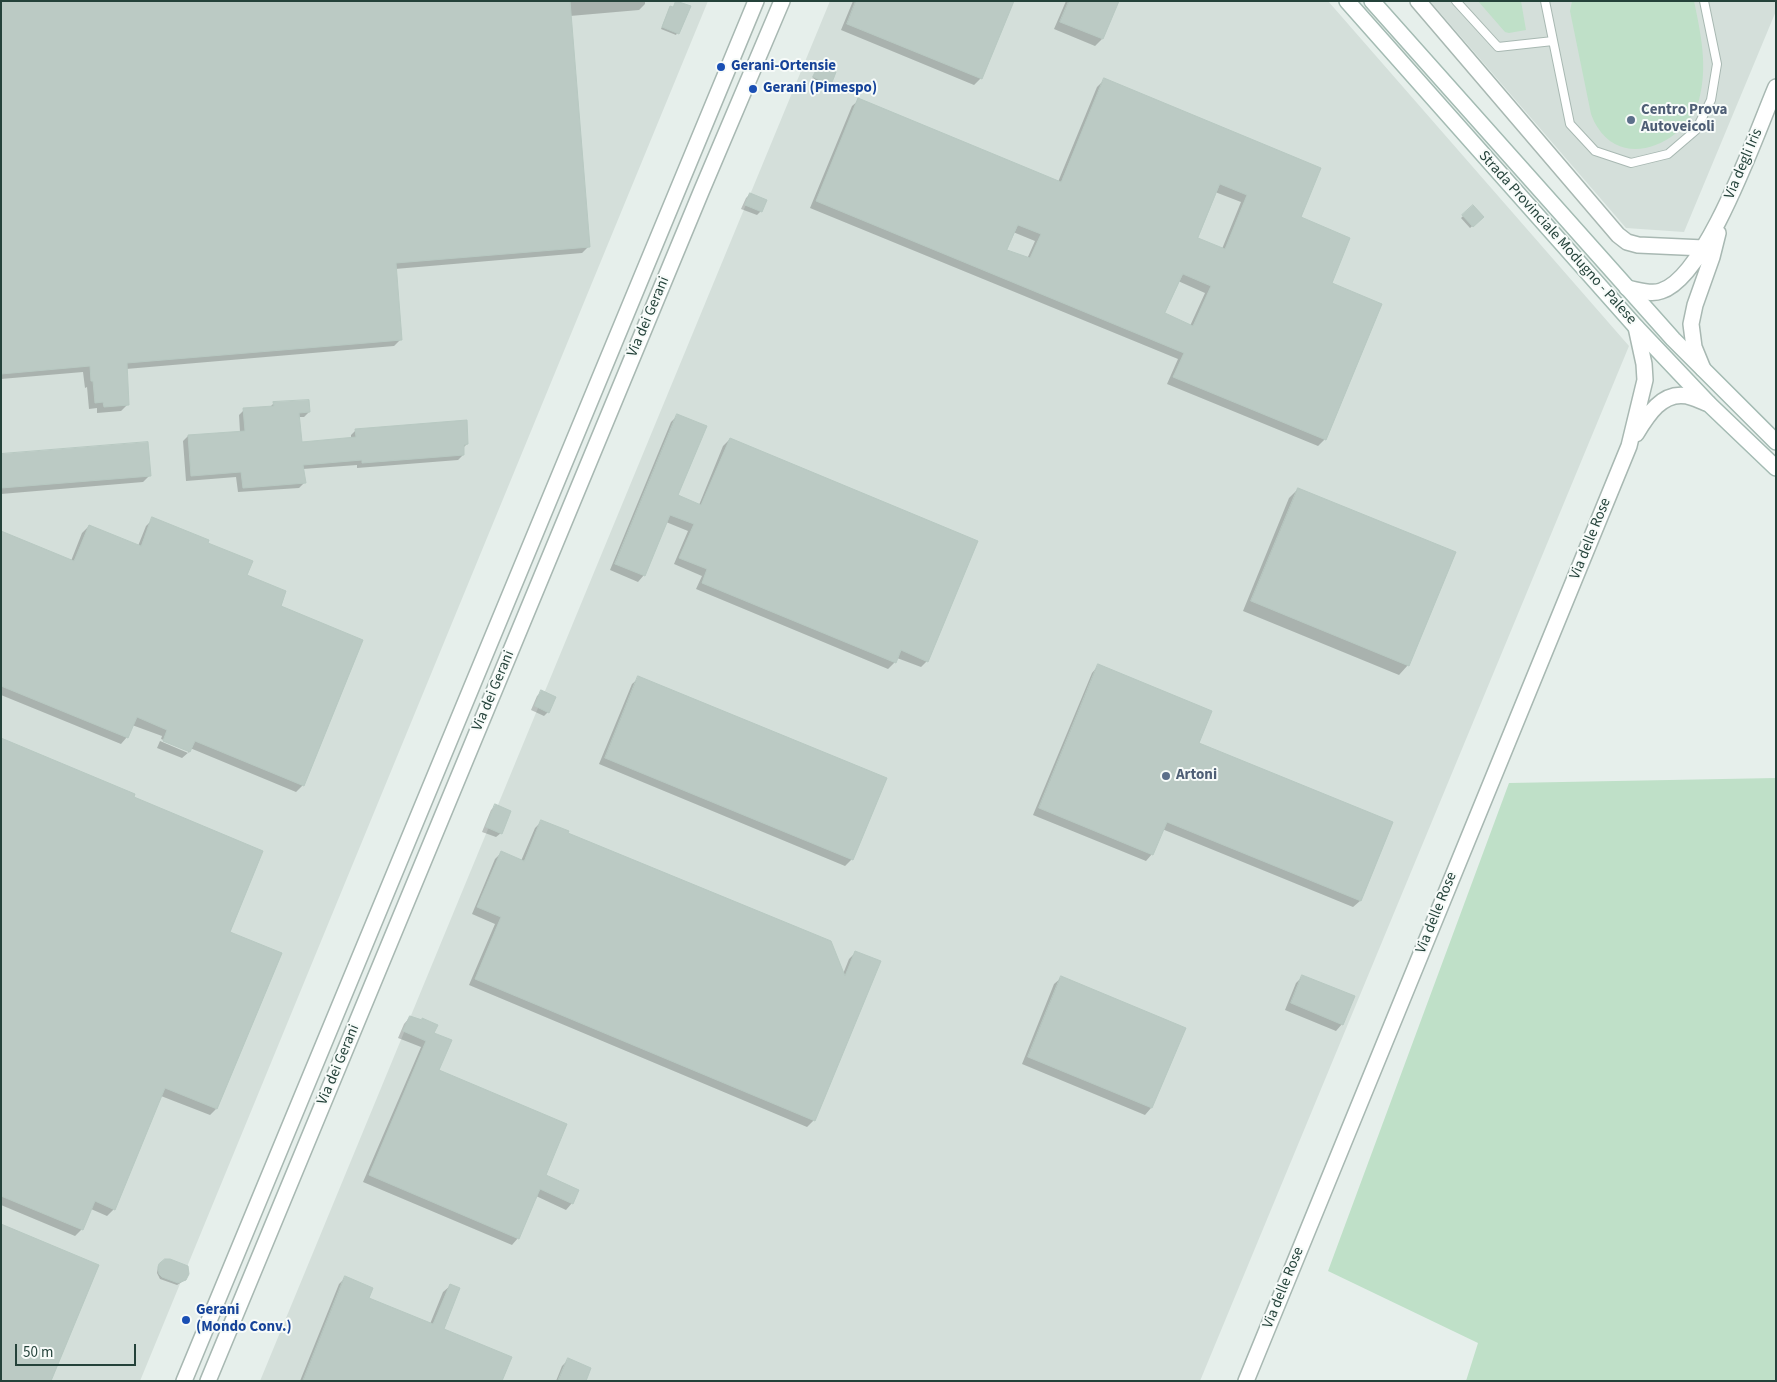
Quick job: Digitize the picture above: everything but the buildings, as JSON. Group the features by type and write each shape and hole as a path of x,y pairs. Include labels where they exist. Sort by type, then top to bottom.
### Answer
{"street":[{"name":"Via dei Gerani","path":"184,1381 756,1"},
{"name":"Via dei Gerani","path":"208,1381 782,1"},
{"name":"Strada Provinciale Modugno - Palese","path":"1347,1 1636,328 1709,404 1776,468"},
{"name":"Strada Provinciale Modugno - Palese","path":"1372,1 1672,340 1776,442"},
{"path":"1418,1 1618,235 1627,242 1638,245 1704,248"},
{"name":"Via degli Iris","path":"1723,214 1776,87"},
{"path":"1627,288 1642,292 1661,292 1679,281 1704,248 1723,214"},
{"path":"1704,370 1694,347 1691,324 1723,214"},
{"path":"1629,446 1645,380 1644,364 1636,328"},
{"path":"1629,446 1655,408 1671,396 1687,396 1709,404"},
{"name":"Via delle Rose","path":"1246,1381 1629,446"}],"lane":[{"path":"1456,1 1498,47 1553,41"},
{"path":"1545,1 1570,124 1595,151 1631,163 1668,154 1696,130 1711,100 1717,64 1704,1"}],"shaded area":[{"path":"1,1 708,1 140,1381 1,1381"},
{"path":"830,1 1328,1 1629,346 1200,1381 260,1381"},
{"name":"Centro Prova Autoveicoli","path":"1430,1 1776,1 1776,11 1684,232 1626,228"}],"green space":[{"path":"1478,1 1521,1 1526,30 1505,32"},
{"path":"1572,1 1694,1 1702,50 1702,87 1699,100 1692,115 1682,128 1654,146 1639,149 1624,148 1610,141 1598,128 1591,114 1570,11"},
{"path":"1776,778 1776,1381 1466,1381 1478,1343 1328,1271 1509,783"}],"place":[{"name":"Gerani-Ortensie","path":"721,67"},
{"name":"Gerani (Pimespo)","path":"753,89"},
{"name":"Centro Prova Autoveicoli","path":"1631,120"},
{"name":"Artoni","path":"1166,776"},
{"name":"Gerani (Mondo Conv.)","path":"186,1320"}]}
